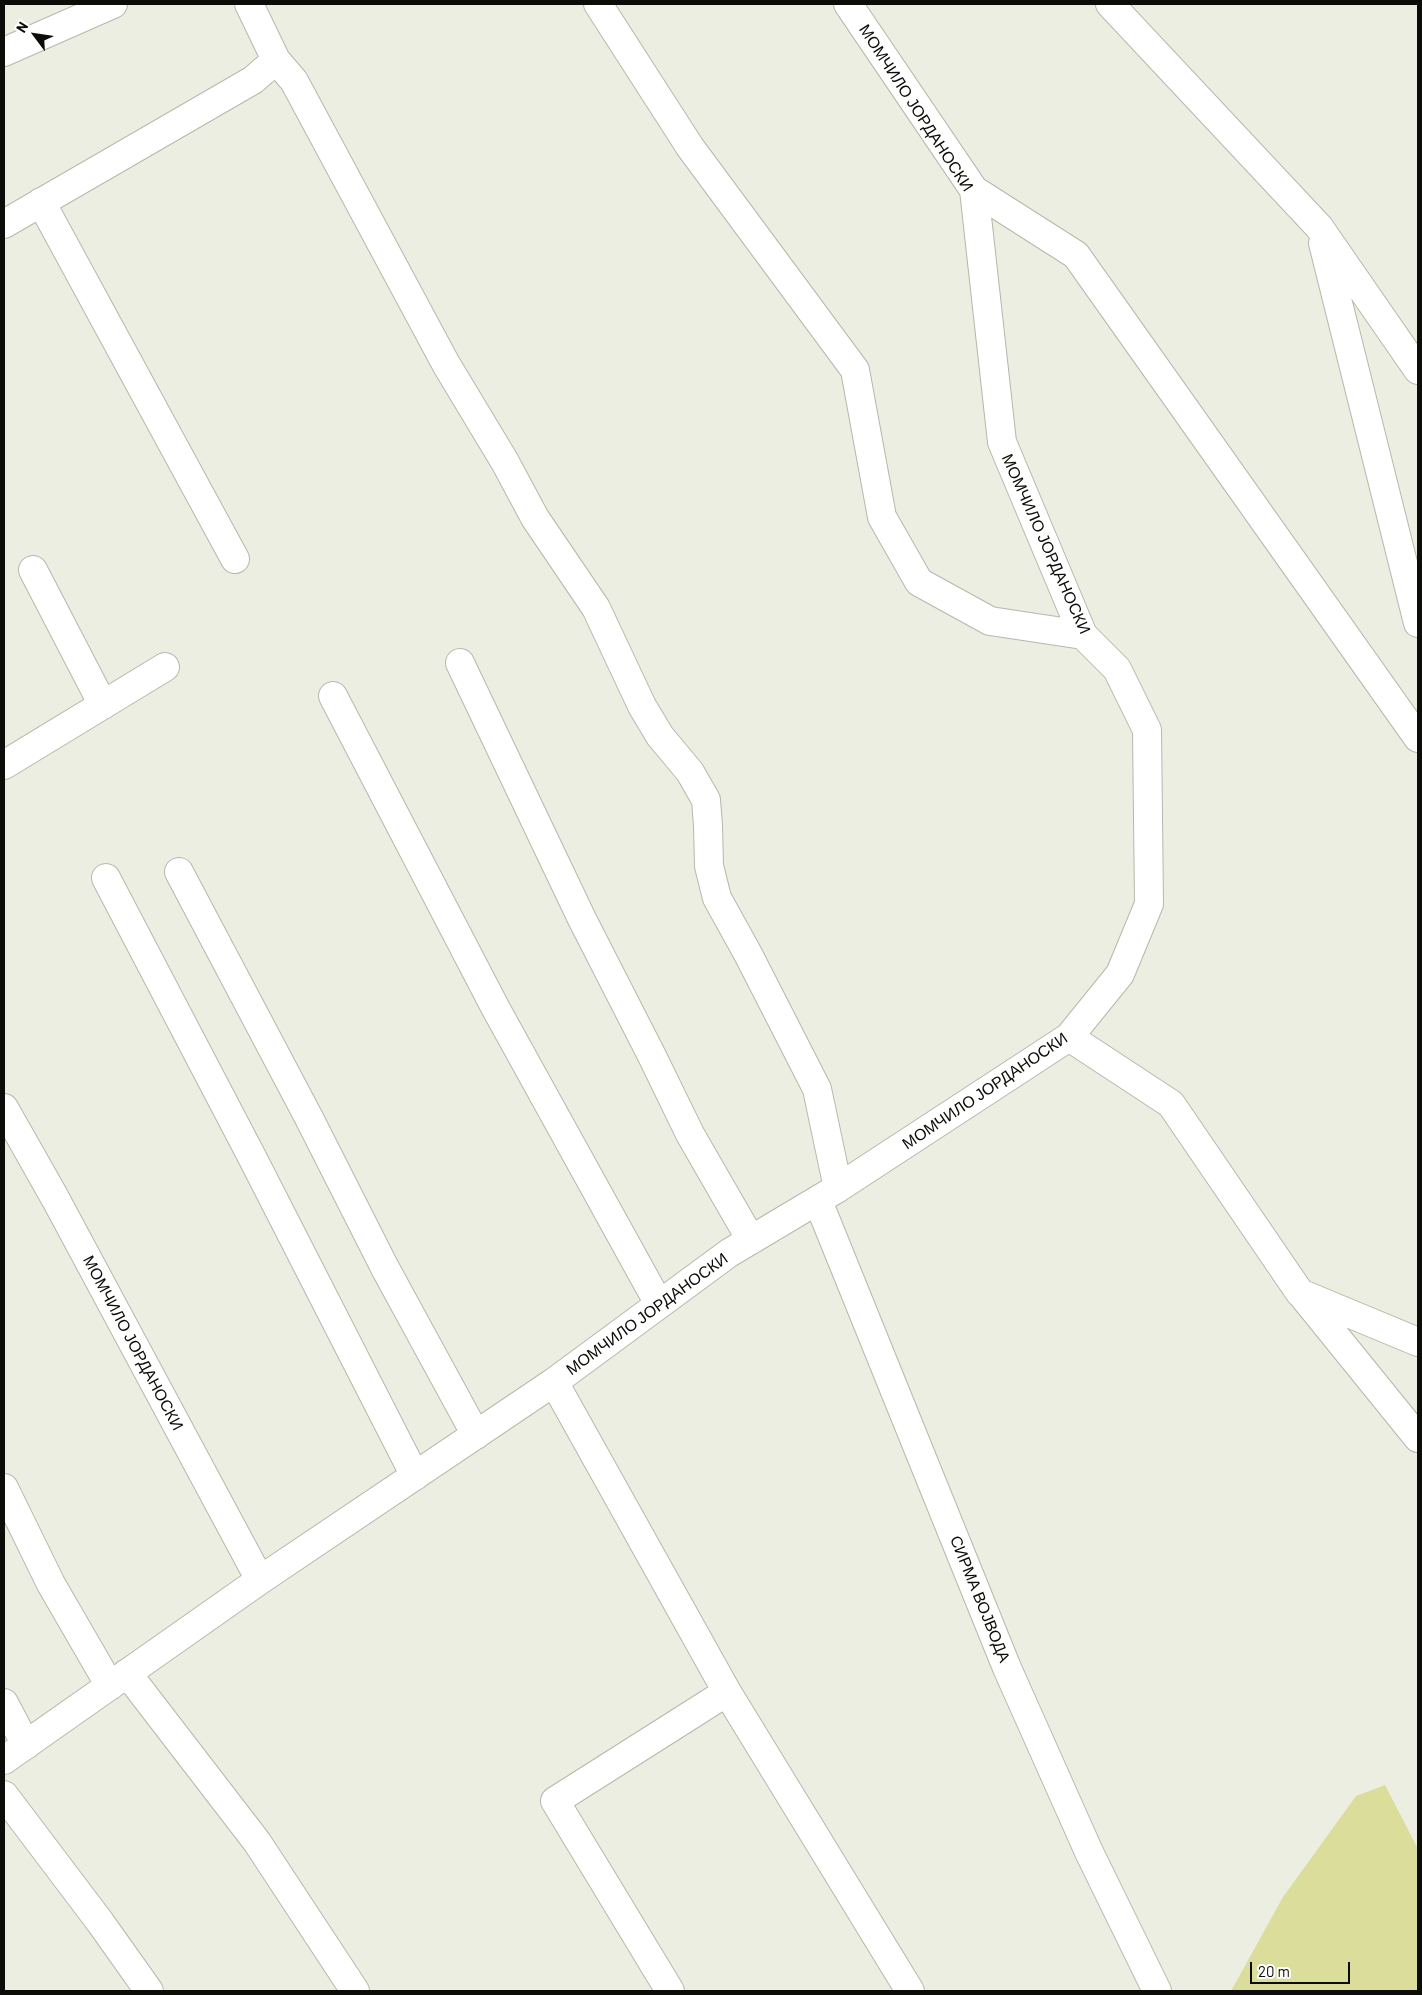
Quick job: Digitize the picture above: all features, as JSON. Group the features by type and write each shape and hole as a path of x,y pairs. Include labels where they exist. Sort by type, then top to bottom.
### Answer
{"street":[{"path":"4,52 113,4"},
{"name":"СИРМА ВОЈВОДА","path":"249,4 276,60 294,81 446,364 505,462 535,518 596,608 642,706 660,736 690,772 706,800 709,866 717,898 817,1089 828,1194 1007,1668 1089,1852 1157,1991"},
{"path":"598,4 690,147 855,370 882,517 919,582 990,621 1083,635"},
{"name":"МОМЧИЛО ЈОРДАНОСКИ","path":"4,1760 260,1580 554,1382 729,1253 828,1194 1069,1037 1120,974 1149,904 1147,730 1117,669 1083,635 1002,442 974,190 848,4"},
{"path":"1110,4 1319,227 1418,370"},
{"path":"4,224 253,80 276,60"},
{"path":"974,190 1076,255 1418,738"},
{"path":"41,202 235,558"},
{"path":"1319,227 1418,624"},
{"path":"33,570 103,705"},
{"path":"460,663 582,919 690,1134 751,1240"},
{"path":"4,765 165,667"},
{"path":"333,696 496,1009 659,1304"},
{"path":"179,872 305,1109 385,1268 476,1434"},
{"path":"106,878 252,1157 414,1476"},
{"path":"1069,1037 1171,1104 1300,1293 1418,1438"},
{"name":"МОМЧИЛО ЈОРДАНОСКИ","path":"4,1108 55,1198 260,1580"},
{"path":"1300,1293 1418,1342"},
{"path":"554,1382 728,1692 910,1991"},
{"path":"4,1488 51,1584 118,1680 257,1842 355,1991"},
{"path":"670,1991 555,1801 728,1692"},
{"path":"4,1704 26,1745"},
{"path":"4,1795 100,1922 149,1991"}],"green space":[{"path":"1385,1785 1418,1849 1418,1991 1231,1991 1283,1897 1356,1796"}]}
